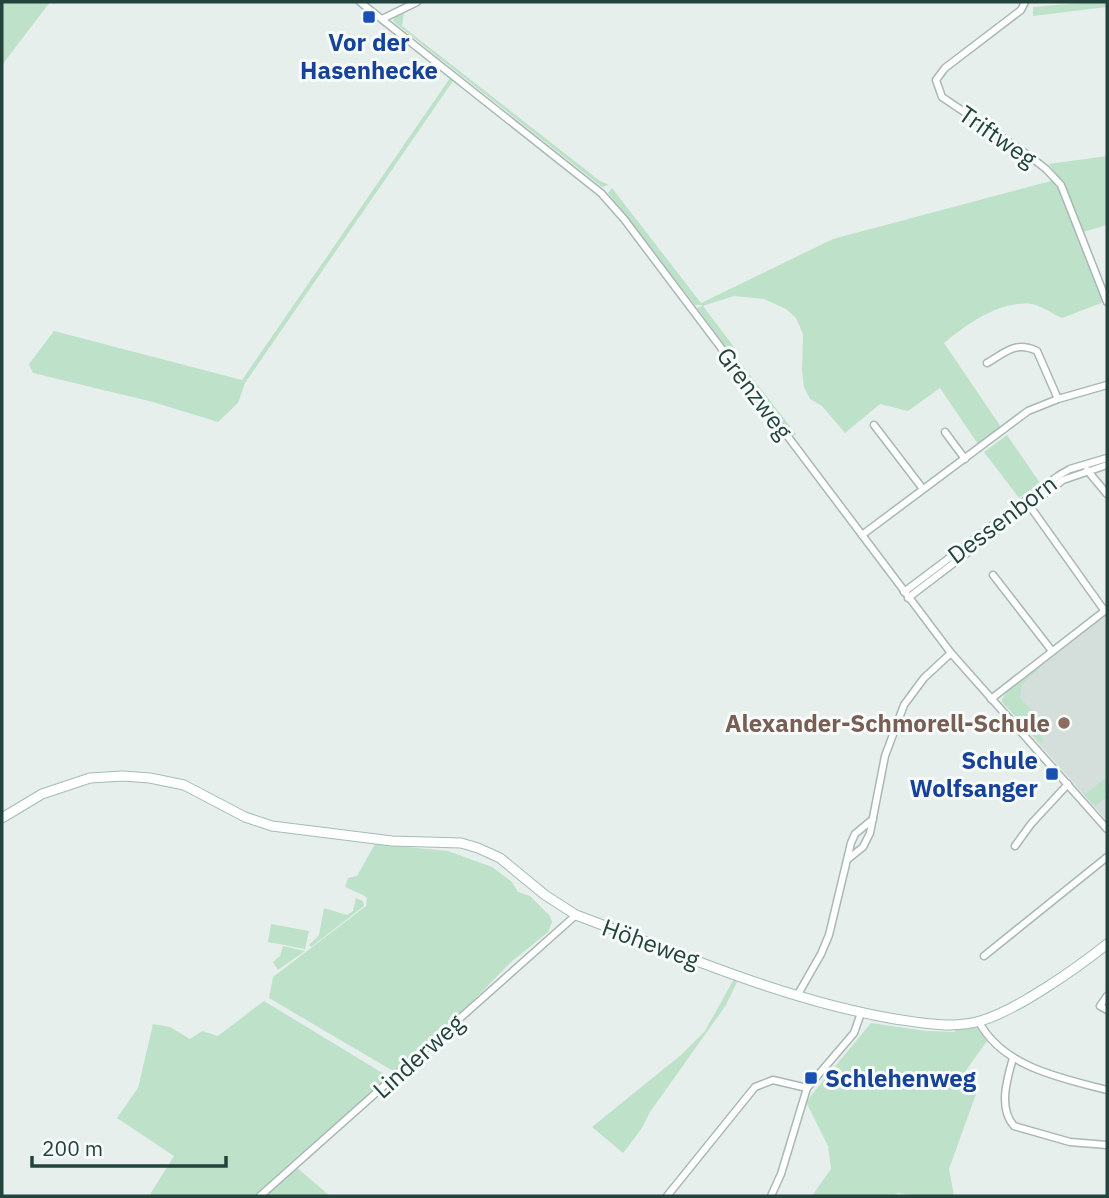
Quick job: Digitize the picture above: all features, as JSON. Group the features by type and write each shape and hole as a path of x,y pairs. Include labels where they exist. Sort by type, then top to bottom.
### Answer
{"street":[{"name":"Grenzweg","path":"360,2 601,193 624,219 951,653 1107,829"},
{"path":"382,19 417,2"},
{"name":"Triftweg","path":"1025,2 1021,10 945,68 936,80 936,85 942,97 1028,155 1061,185 1107,302"},
{"path":"987,363 1022,345 1037,351 1058,399"},
{"path":"862,535 1028,411 1107,385"},
{"path":"874,425 923,489"},
{"path":"945,432 965,459"},
{"name":"Dessenborn","path":"906,595 1058,476 1070,469 1107,458"},
{"name":"Dessenborn","path":"906,595 1063,480 1107,464"},
{"path":"1087,470 1107,494"},
{"path":"991,699 1105,610 1029,505"},
{"path":"993,575 1052,651"},
{"path":"848,859 867,841 891,737 904,705 924,678 951,653"},
{"name":"Höheweg","path":"2,818 42,794 90,778 122,776 184,785 245,817 272,825 393,841 461,843 500,858 545,895 576,915 797,996 861,1013 928,1024 979,1022 1013,1006 1107,944"},
{"path":"1015,846 1031,824 1068,784"},
{"path":"797,996 829,935 855,834 873,819"},
{"path":"984,956 1107,857"},
{"name":"Linderweg","path":"260,1196 576,915"},
{"path":"1107,996 1100,1006 1107,1010"},
{"path":"771,1196 781,1174 807,1088 854,1033 861,1013"},
{"path":"979,1022 988,1038 1013,1058 1057,1077 1107,1090"},
{"path":"1013,1058 1005,1102 1006,1114 1014,1126 1070,1142 1107,1145"},
{"path":"667,1196 755,1087 773,1080 807,1088"}],"shaded area":[{"name":"Alexander-Schmorell-Schule","path":"1107,615 1107,821 1002,702 1002,698"}],"green space":[{"path":"2,2 50,2 2,65"},
{"path":"1107,2 1107,7 1033,16 1033,7"},
{"path":"404,12 402,26 600,181 609,185 602,187 393,21 395,16"},
{"path":"450,78 453,81 245,383 238,403 218,422 153,402 33,373 29,364 54,331 242,380"},
{"path":"1107,156 1107,225 1076,234 1104,302 1062,318 1032,304 1008,306 974,321 944,343 1001,427 978,444 940,388 908,411 880,404 845,433 822,406 810,399 804,387 803,334 796,318 786,309 764,299 734,296 703,306 737,351 732,355 697,308 702,305 695,305 608,193 612,188 701,303 833,239 1051,181 1056,174 1049,164"},
{"path":"736,357 796,434 792,437 734,358"},
{"path":"1007,435 1040,483 1019,498 984,452"},
{"path":"1039,667 1022,684 1020,698 1043,722 1038,727 1044,740 1040,743 1002,702 1006,693"},
{"path":"1105,778 1106,797 1095,807 1082,792 1086,794"},
{"path":"375,844 448,851 492,867 512,882 518,892 530,896 550,916 552,922 548,932 510,963 461,1013 393,1071 269,998 273,977 366,906 365,896 345,887 348,878 357,876"},
{"path":"356,898 363,901 364,906 311,947 309,945 319,935 324,908 347,915 353,911"},
{"path":"271,924 309,931 305,949 268,942"},
{"path":"283,946 305,951 278,970 273,962 280,956"},
{"path":"734,979 737,982 726,1005 623,1153 592,1127 681,1055 705,1031"},
{"path":"264,1001 389,1077 254,1196 149,1196 174,1156 117,1118 138,1088 153,1024 170,1027 190,1039 202,1031 218,1036"},
{"path":"871,1023 926,1031 955,1032 955,1028 976,1027 987,1041 964,1073 976,1094 949,1169 954,1196 898,1193 892,1196 812,1196 831,1169 828,1146 807,1104 809,1098"},
{"path":"296,1167 330,1196 263,1196"}],"place":[{"name":"Vor der Hasenhecke","path":"369,17"},
{"name":"Alexander-Schmorell-Schule","path":"1064,723"},
{"name":"Schule Wolfsanger","path":"1052,774"},
{"name":"Schlehenweg","path":"811,1078"}]}
